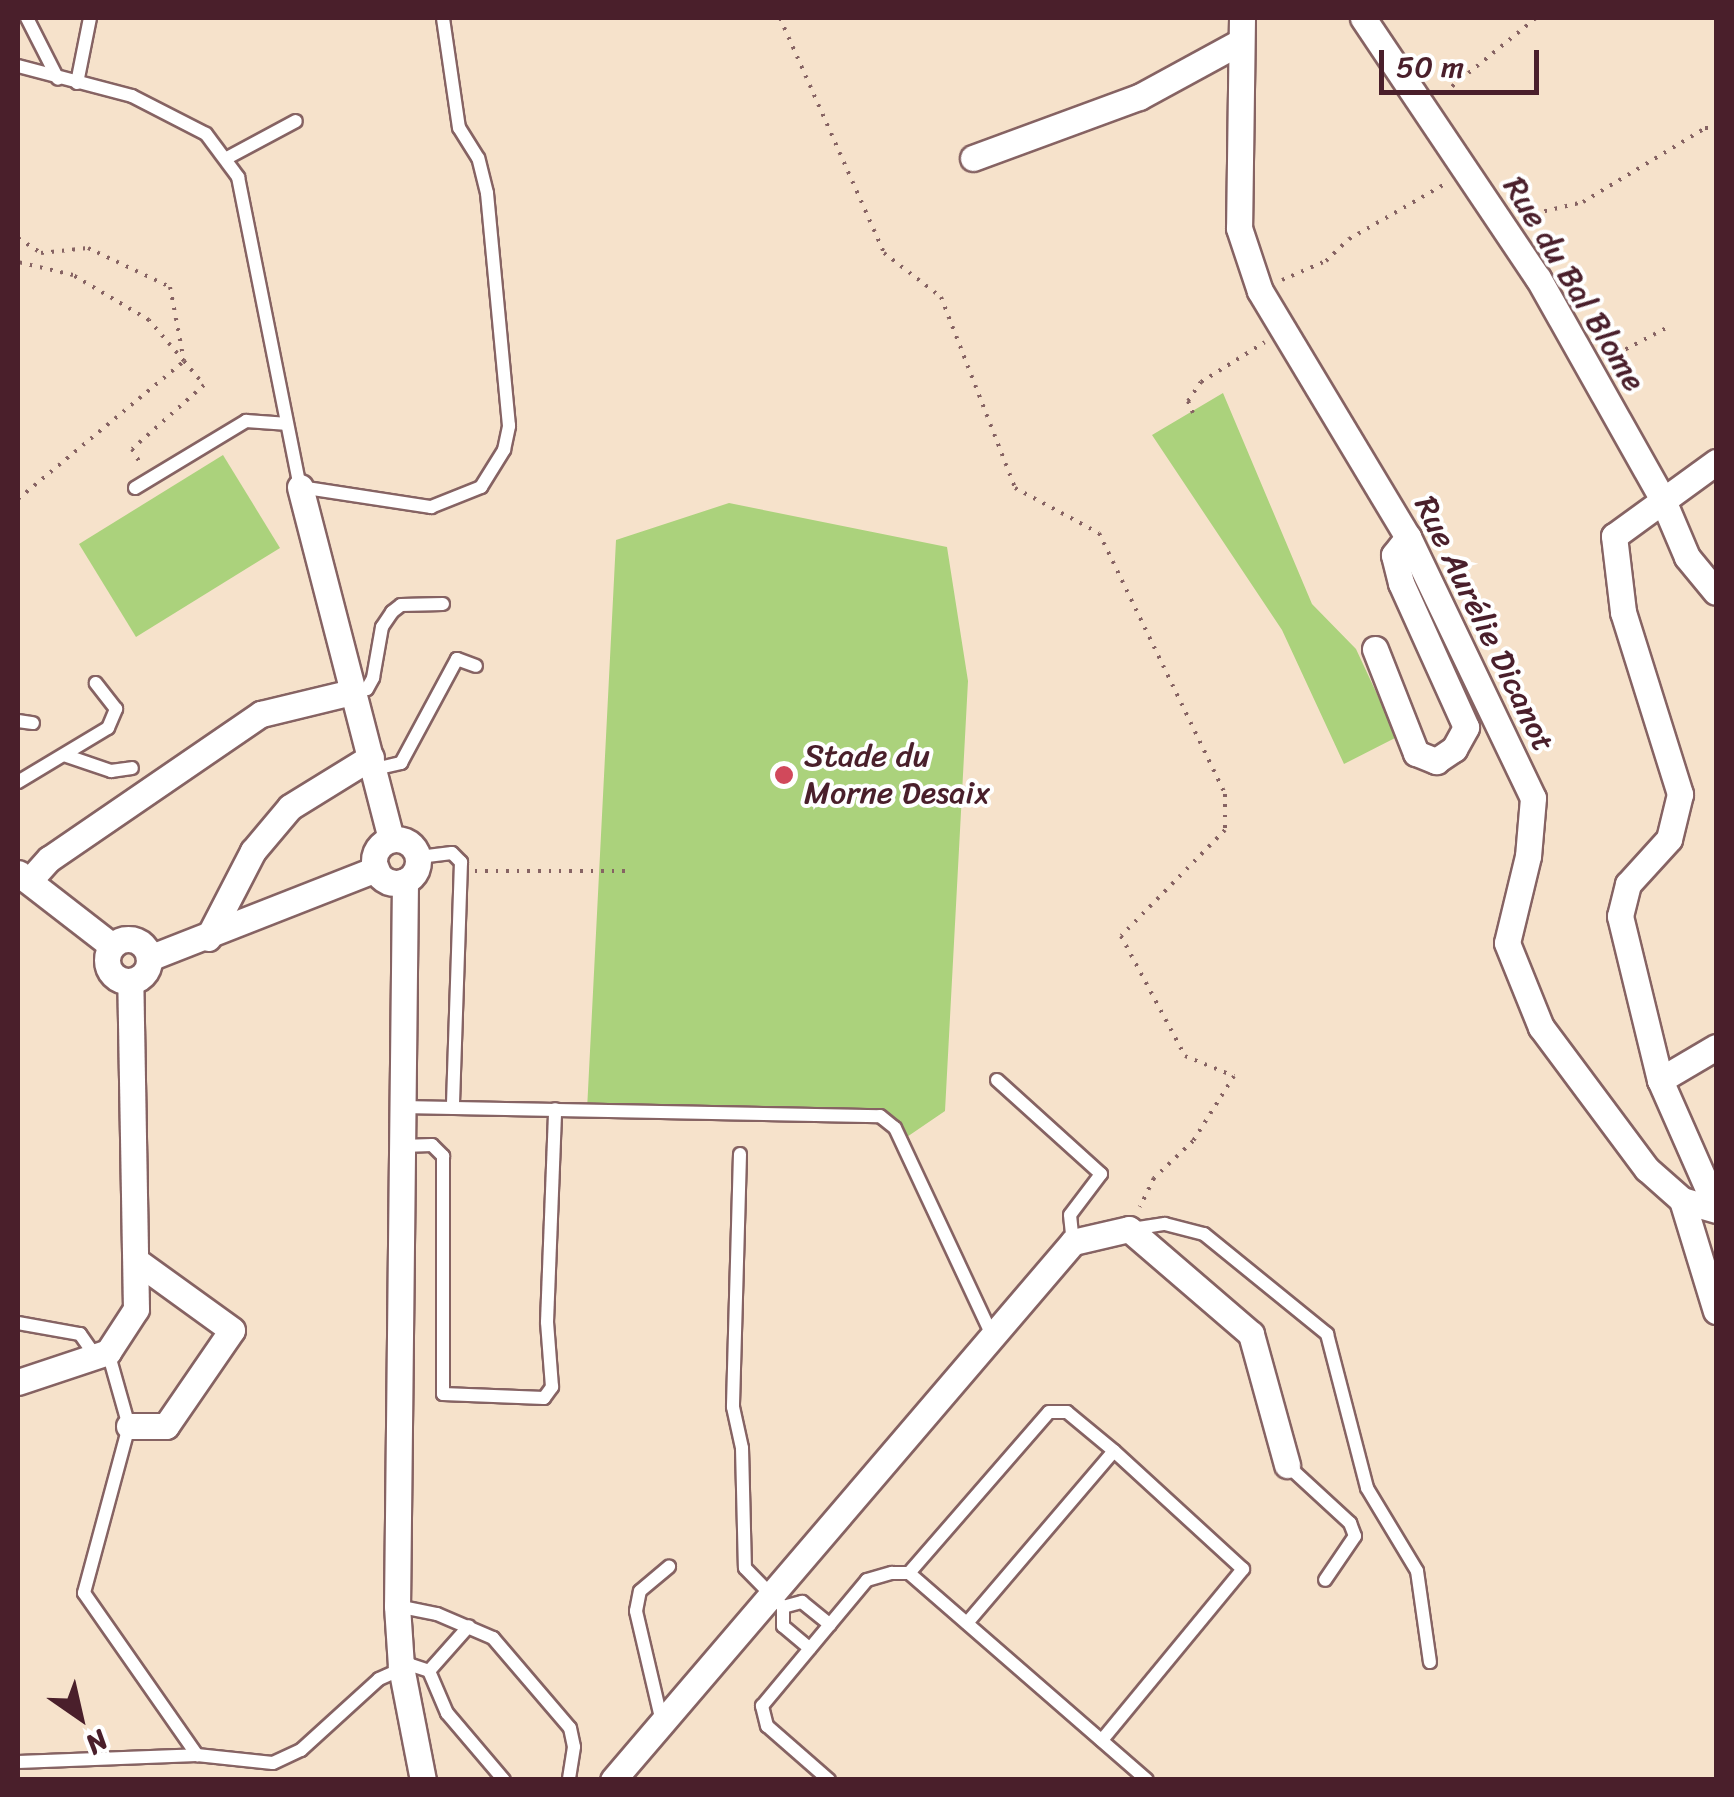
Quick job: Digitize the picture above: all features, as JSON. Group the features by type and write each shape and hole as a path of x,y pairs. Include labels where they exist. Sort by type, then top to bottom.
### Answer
{"street":[{"name":"Rue du Bal Blome","path":"1363,18 1500,222 1590,368 1662,498 1687,557 1716,592"},
{"path":"973,158 1139,98 1240,30"},
{"name":"Rue Aurélie Dicanot","path":"1240,30 1239,228 1260,291 1408,537 1533,798 1528,856 1507,944 1541,1027 1647,1169 1682,1200 1716,1208"},
{"path":"1716,462 1614,536 1622,612 1680,794 1669,839 1628,884 1620,916 1660,1080 1716,1208"},
{"path":"300,487 391,839"},
{"path":"1375,649 1416,752 1436,761 1454,748 1466,727 1400,582 1394,555 1408,537"},
{"path":"149,958 138,941 112,946 23,877 262,714 352,692"},
{"path":"208,938 257,845 290,807 373,763"},
{"path":"376,869 378,847 391,839 412,844 419,857 405,881 397,1606 401,1667 424,1780"},
{"path":"149,958 376,869"},
{"path":"376,869 391,882 405,881"},
{"path":"112,946 108,966 130,981"},
{"path":"130,981 142,976 149,958"},
{"path":"18,1382 102,1355 131,1325 138,1263 130,981"},
{"path":"1660,1080 1716,1047"},
{"path":"1682,1200 1716,1310"},
{"path":"613,1780 776,1601 991,1333 1072,1242 1129,1230 1251,1334 1287,1464"},
{"path":"129,1426 166,1426 232,1330 138,1263"},
{"path":"412,1713 442,1780"}],"lane":[{"path":"28,18 58,78"},
{"path":"78,83 90,18"},
{"path":"18,66 132,96 186,119 226,158 238,178 300,487 444,505 482,486 504,450 508,410 487,192 478,158 458,128 443,18"},
{"path":"18,76 43,75"},
{"path":"226,158 296,121"},
{"path":"135,488 246,421 286,424"},
{"path":"352,692 366,689 373,678 382,628 392,612 401,605 443,604"},
{"path":"373,763 401,763 456,659 476,666"},
{"path":"18,782 114,718 116,710 96,683"},
{"path":"18,721 33,722"},
{"path":"63,755 111,771 132,768"},
{"path":"419,857 452,853 460,871 453,1108"},
{"path":"997,1080 1100,1174 1070,1214 1072,1242"},
{"path":"402,1107 880,1116 894,1128 991,1333"},
{"path":"402,1146 432,1146 443,1156 444,1394 544,1398 552,1387 547,1322 555,1109"},
{"path":"740,1154 734,1408 742,1448 745,1568 776,1601 783,1626 810,1649"},
{"path":"1129,1230 1164,1224 1204,1234 1327,1334 1366,1488 1417,1572 1430,1662"},
{"path":"18,1323 80,1334 102,1355 129,1426 84,1593 197,1755"},
{"path":"829,1780 761,1715 868,1580 909,1573 1049,1412 1066,1412 1243,1569 1102,1740"},
{"path":"968,1623 1114,1452"},
{"path":"1287,1464 1350,1523 1354,1536 1325,1580"},
{"path":"662,1722 636,1610 640,1591 669,1567"},
{"path":"909,1573 1147,1780"},
{"path":"776,1601 802,1602 830,1625"},
{"path":"397,1606 469,1626 493,1638 570,1728 574,1747 568,1780"},
{"path":"429,1671 469,1626"},
{"path":"18,1762 197,1755 264,1765 292,1757 366,1689 401,1667 429,1671"},
{"path":"429,1671 448,1713 504,1780"}],"path":[{"path":"780,18 884,253 941,297 1016,488 1100,533 1225,794 1224,830 1121,936 1186,1056 1234,1076 1194,1140 1154,1178 1129,1230"},
{"path":"1424,109 1536,18"},
{"path":"1500,222 1583,202 1705,128 1716,128"},
{"path":"1260,291 1326,261 1349,239 1466,171"},
{"path":"18,238 41,253 88,248 170,287 184,361"},
{"path":"18,262 73,275 148,320 204,384 132,449 150,479"},
{"path":"1193,413 1188,402 1201,382 1259,348 1282,325"},
{"path":"1590,368 1668,327"},
{"path":"18,498 184,361"},
{"path":"460,871 631,871"}],"green space":[{"path":"1223,393 1312,604 1356,649 1397,737 1344,764 1282,630 1152,435"},
{"path":"223,455 280,548 136,637 79,544"},
{"name":"Stade du Morne Desaix","path":"729,503 947,547 968,681 945,1111 901,1141 887,1119 587,1110 616,540"}],"place":[{"name":"Stade du Morne Desaix","path":"784,775"}]}
